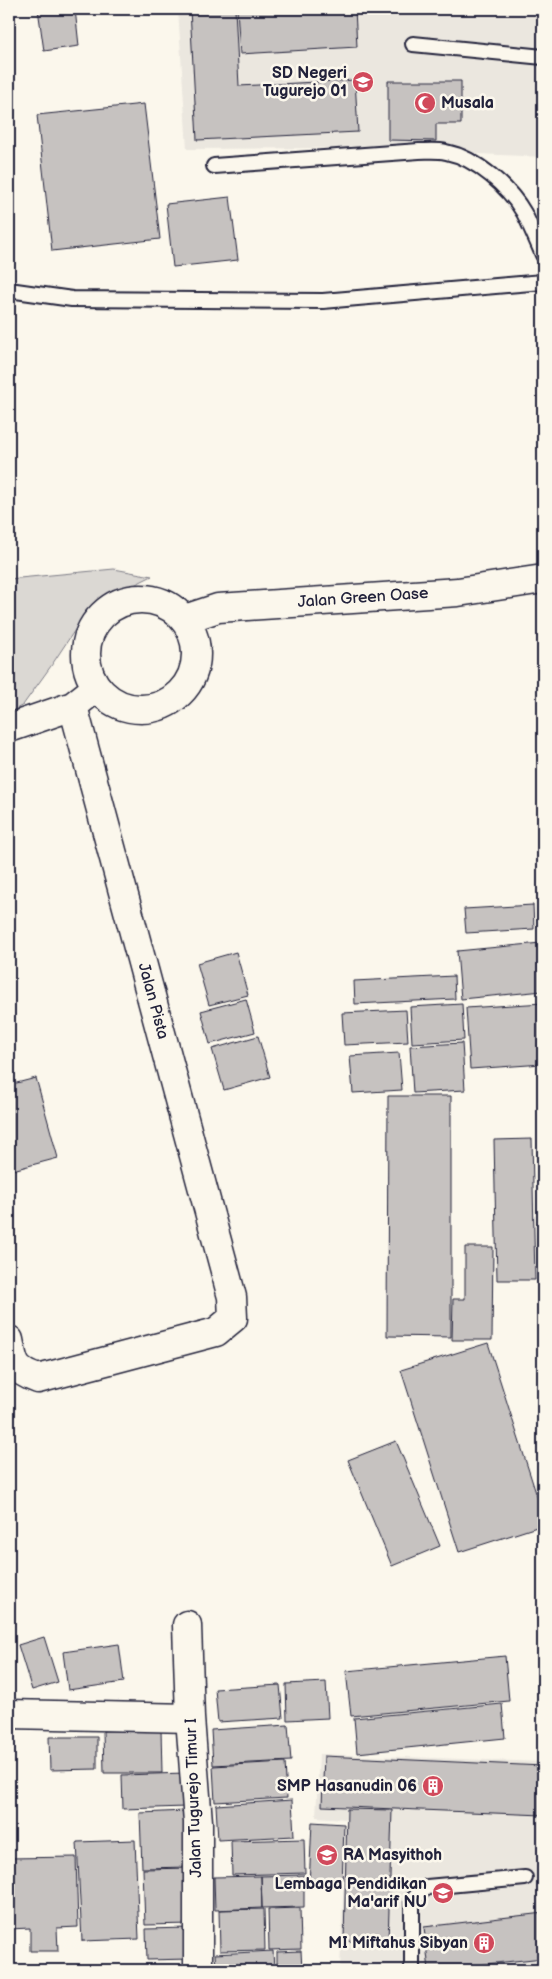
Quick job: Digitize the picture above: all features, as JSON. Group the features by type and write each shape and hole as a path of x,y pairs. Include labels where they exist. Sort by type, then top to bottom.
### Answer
{"street":[{"name":"Jalan Green Oase","path":"184,619 218,608 458,592 543,580"},
{"path":"147,598 168,605 184,619 195,639 196,661 189,682 175,698 155,708 134,709 113,702 96,688 87,668 85,646 92,625 106,609 126,599 147,598"},
{"path":"9,728 73,706 96,688"},
{"name":"Jalan Pista","path":"11,1351 22,1373 38,1379 216,1332 233,1318 232,1297 73,706"},
{"name":"Jalan Tugurejo Timur I","path":"187,1625 190,1718 198,1822 198,1970"},
{"path":"9,1714 190,1718"}],"lane":[{"path":"413,44 543,57"},
{"path":"214,166 419,151 446,152 471,161 487,171 505,190 523,212 543,255"},
{"path":"9,290 72,299 323,301 543,282"},
{"path":"412,1970 412,1900 427,1887 525,1878"}],"shaded area":[{"name":"SD Negeri Tugurejo 01","path":"178,9 486,9 543,16 543,157 348,148 187,149"},
{"path":"114,569 152,576 90,607 23,705 9,713 9,579"},
{"name":"Lembaga Pendidikan Ma'arif NU","path":"319,1754 543,1762 543,1967 515,1970 340,1970 346,1819 316,1817"}],"building":[{"path":"38,9 75,9 79,46 44,51"},
{"path":"190,9 235,9 239,86 355,80 358,132 197,140"},
{"path":"237,9 355,9 357,47 240,54"},
{"name":"Musala","path":"388,81 461,81 461,124 436,124 436,141 388,140"},
{"path":"144,104 160,239 52,251 37,115"},
{"path":"230,197 238,260 173,267 166,204"},
{"path":"533,905 534,929 466,933 464,909"},
{"path":"541,943 543,991 461,999 457,951"},
{"path":"236,952 248,995 209,1005 197,963"},
{"path":"454,976 455,999 355,1004 354,981"},
{"path":"246,999 255,1032 210,1044 201,1011"},
{"path":"543,1003 543,1064 470,1069 466,1008"},
{"path":"462,1004 464,1040 412,1043 410,1007"},
{"path":"406,1010 408,1042 344,1045 342,1013"},
{"path":"258,1036 270,1077 224,1090 212,1049"},
{"path":"462,1043 465,1090 413,1093 410,1046"},
{"path":"399,1053 402,1090 353,1093 350,1056"},
{"path":"36,1078 58,1158 9,1171 9,1085"},
{"path":"388,1096 451,1096 451,1337 387,1336"},
{"path":"532,1139 535,1280 497,1280 494,1140"},
{"path":"465,1247 493,1247 492,1340 452,1340 453,1299 465,1299"},
{"path":"488,1343 543,1515 543,1525 459,1552 401,1370"},
{"path":"396,1441 440,1546 392,1566 348,1460"},
{"path":"44,1637 58,1682 32,1690 18,1645"},
{"path":"119,1644 124,1682 68,1690 63,1652"},
{"path":"505,1656 509,1701 351,1716 346,1671"},
{"path":"326,1682 328,1718 287,1720 286,1684"},
{"path":"280,1685 283,1718 218,1722 215,1689"},
{"path":"502,1704 505,1738 357,1753 354,1718"},
{"path":"288,1725 291,1761 213,1765 211,1730"},
{"path":"161,1730 162,1773 104,1773 103,1731"},
{"path":"49,1737 97,1737 97,1769 50,1770"},
{"name":"SMP Hasanudin 06","path":"324,1756 543,1766 543,1815 322,1806"},
{"path":"285,1762 287,1798 215,1802 213,1766"},
{"path":"185,1773 186,1807 123,1809 122,1775"},
{"path":"292,1800 294,1836 218,1840 216,1805"},
{"path":"347,1809 392,1810 388,1943 344,1941"},
{"path":"186,1811 188,1867 142,1868 140,1813"},
{"name":"RA Masyithoh","path":"312,1822 344,1824 342,1887 309,1886"},
{"path":"304,1839 305,1873 232,1875 231,1841"},
{"path":"135,1840 139,1939 82,1941 77,1842"},
{"path":"76,1857 78,1927 57,1928 58,1951 30,1951 30,1928 9,1929 9,1858"},
{"path":"191,1868 192,1924 145,1925 143,1869"},
{"path":"304,1875 304,1907 262,1908 261,1876"},
{"path":"261,1876 262,1908 215,1910 214,1877"},
{"path":"300,1908 301,1949 269,1950 268,1909"},
{"path":"264,1909 265,1950 220,1951 219,1910"},
{"name":"MI Miftahus Sibyan","path":"543,1913 543,1958 429,1970 424,1927"},
{"path":"188,1928 189,1959 147,1960 146,1929"},
{"path":"273,1951 274,1970 216,1970 215,1954"},
{"path":"301,1951 302,1970 277,1970 277,1952"}],"place":[{"name":"SD Negeri Tugurejo 01","path":"363,82"},
{"name":"Musala","path":"425,103"},
{"name":"SMP Hasanudin 06","path":"433,1786"},
{"name":"RA Masyithoh","path":"327,1855"},
{"name":"Lembaga Pendidikan Ma'arif NU","path":"443,1893"},
{"name":"MI Miftahus Sibyan","path":"484,1943"}]}
